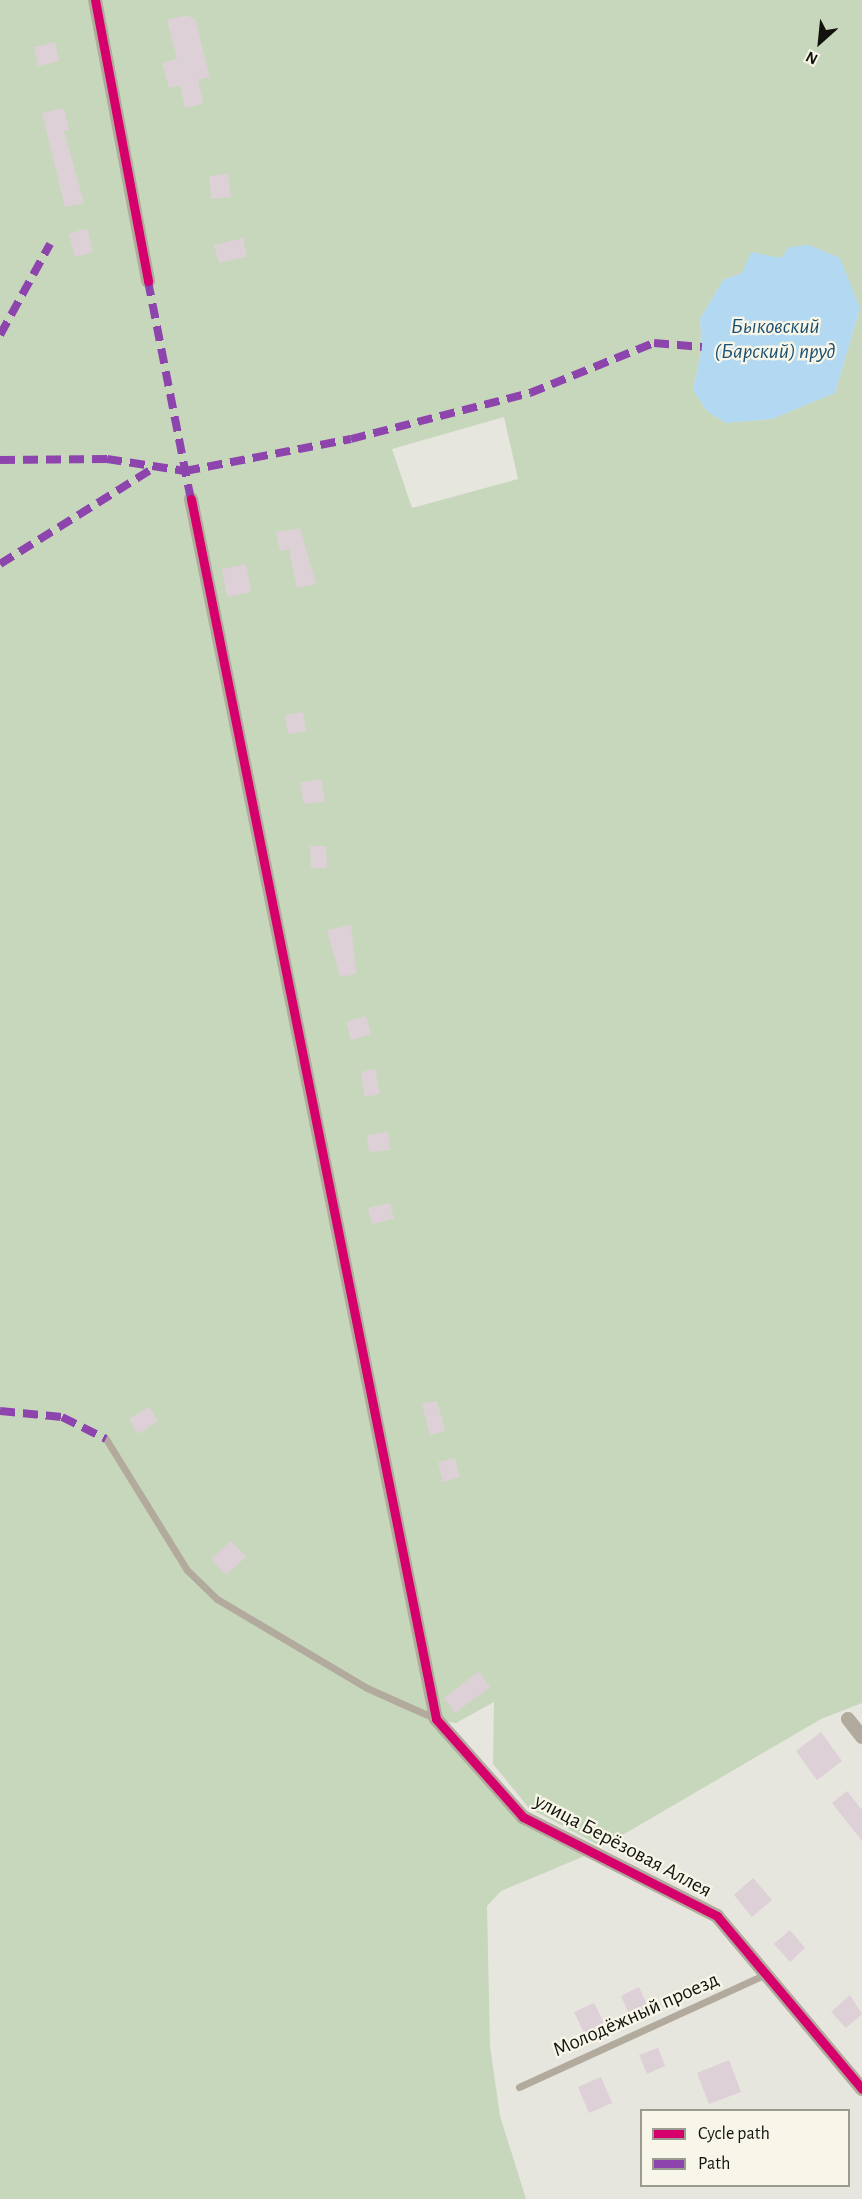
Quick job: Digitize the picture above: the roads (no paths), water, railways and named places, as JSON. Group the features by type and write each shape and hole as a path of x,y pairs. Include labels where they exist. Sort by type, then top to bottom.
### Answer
{"street":[{"path":"95,0 148,281"},
{"path":"191,499 436,1719"},
{"name":"улица Берёзовая Аллея","path":"436,1719 523,1817 717,1916 862,2089"},
{"path":"848,1719 862,1737"}],"lane":[{"path":"106,1439 187,1570 218,1599 367,1688 436,1719"},
{"name":"Молодёжный проезд","path":"519,2087 766,1974"}],"water":[{"name":"Быковский (Барский) пруд","path":"809,245 840,258 860,308 835,393 772,419 726,423 707,411 693,390 702,347 700,319 723,280 742,273 751,252 781,258 789,247"}]}
